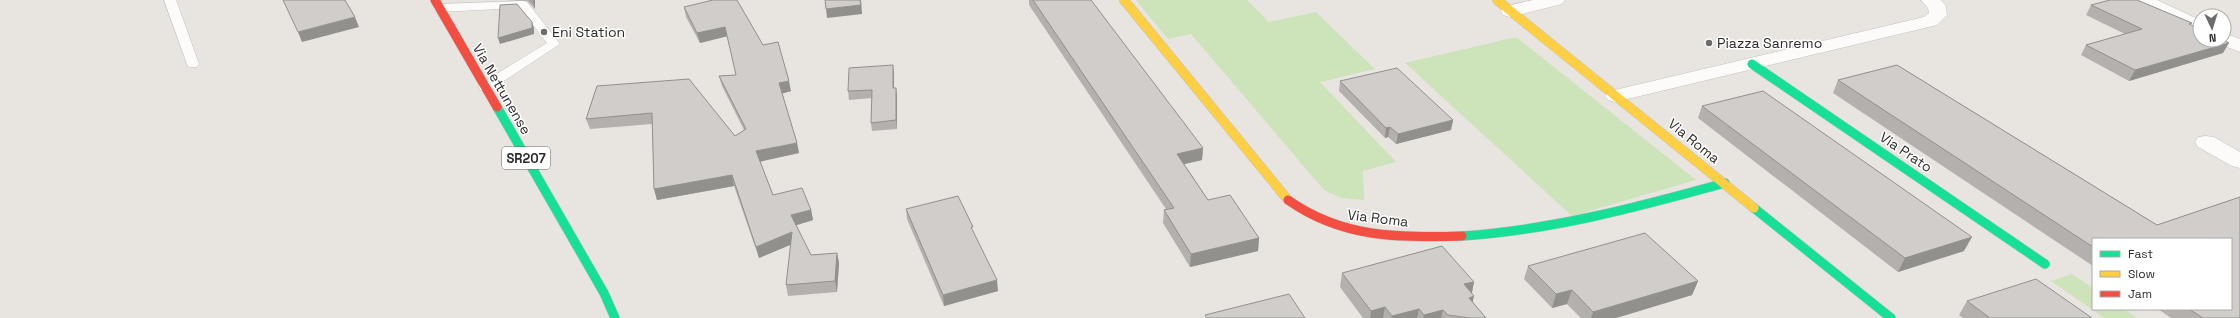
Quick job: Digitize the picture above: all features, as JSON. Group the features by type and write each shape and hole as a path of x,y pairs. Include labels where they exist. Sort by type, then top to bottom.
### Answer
{"street":[{"name":"Via Roma","path":"1124,0 1285,198 1306,214 1338,227 1396,236 1456,237 1494,235 1573,222 1725,183"},
{"path":"1504,5 1556,0"},
{"path":"1615,96 1930,21 1938,15 1937,6 1930,0"},
{"path":"2142,0 2192,23"},
{"name":"Via Nettunense","path":"437,4 604,293 615,318"},
{"name":"Via Roma","path":"1504,5 1891,318"},
{"name":"Via Prato","path":"1752,64 2045,264"},
{"path":"2206,142 2240,161"}],"lane":[{"path":"170,0 193,64"},
{"path":"437,4 523,4 554,44 485,87"}],"green space":[{"path":"1136,0 1247,0 1269,22 1316,12 1375,69 1320,82 1396,162 1363,171 1364,200 1341,198 1324,190 1191,34 1168,39"},
{"path":"1516,37 1696,180 1572,216 1405,63"},
{"path":"2072,274 2092,287 2092,310 2051,281"},
{"path":"2093,310 2125,310 2137,318 2104,318"}],"building":[{"path":"283,0 345,0 355,17 298,32"},
{"path":"713,0 737,0 763,45 778,42 789,81 779,83 797,143 756,151 773,195 802,188 811,210 791,215 811,255 837,253 835,281 786,285 792,232 756,247 732,175 654,189 652,113 586,119 597,86 689,79 735,136 746,129 719,76 736,75 725,27 697,33 684,7"},
{"path":"825,0 860,0 861,5 826,9"},
{"path":"1033,0 1091,0 1203,148 1177,154 1208,200 1230,195 1259,238 1191,254 1164,210 1174,208"},
{"path":"2110,0 2137,0 2192,23 2189,24 2192,25 2192,48 2212,48 2135,70 2086,45 2142,29 2091,5"},
{"path":"517,4 532,22 532,28 498,38 500,5"},
{"path":"893,65 893,88 896,88 896,120 871,123 872,90 848,91 849,68"},
{"path":"1897,65 2157,225 2240,197 2240,318 2203,318 2191,310 2232,310 2232,238 2092,238 2092,246 1838,80"},
{"path":"1397,68 1453,120 1398,134 1390,127 1386,128 1340,81"},
{"path":"1763,91 1972,237 1905,258 1702,106"},
{"path":"958,196 973,227 971,227 997,280 943,295 906,209"},
{"path":"1645,233 1698,281 1593,312 1572,290 1556,294 1528,266"},
{"path":"1442,246 1474,282 1464,284 1474,296 1469,298 1486,318 1470,318 1448,315 1443,310 1424,315 1419,309 1392,316 1385,307 1371,311 1342,273"},
{"path":"2036,279 2092,318 1990,318 1967,301"},
{"path":"1289,294 1305,318 1207,318 1205,315"}],"traffic: fast":[{"path":"1752,64 2045,264"},
{"path":"497,107 604,293 615,318"},
{"path":"1462,236 1529,230 1562,224 1627,209 1725,183"},
{"path":"1754,208 1891,318"}],"traffic: slow":[{"path":"1124,0 1288,200"},
{"path":"1497,0 1754,208"}],"traffic: jam":[{"path":"435,0 497,107"},
{"path":"1288,200 1306,213 1327,223 1371,234 1417,237 1462,236"}],"place":[{"name":"Eni Station","path":"544,32"},
{"name":"Piazza Sanremo","path":"1709,43"}]}
